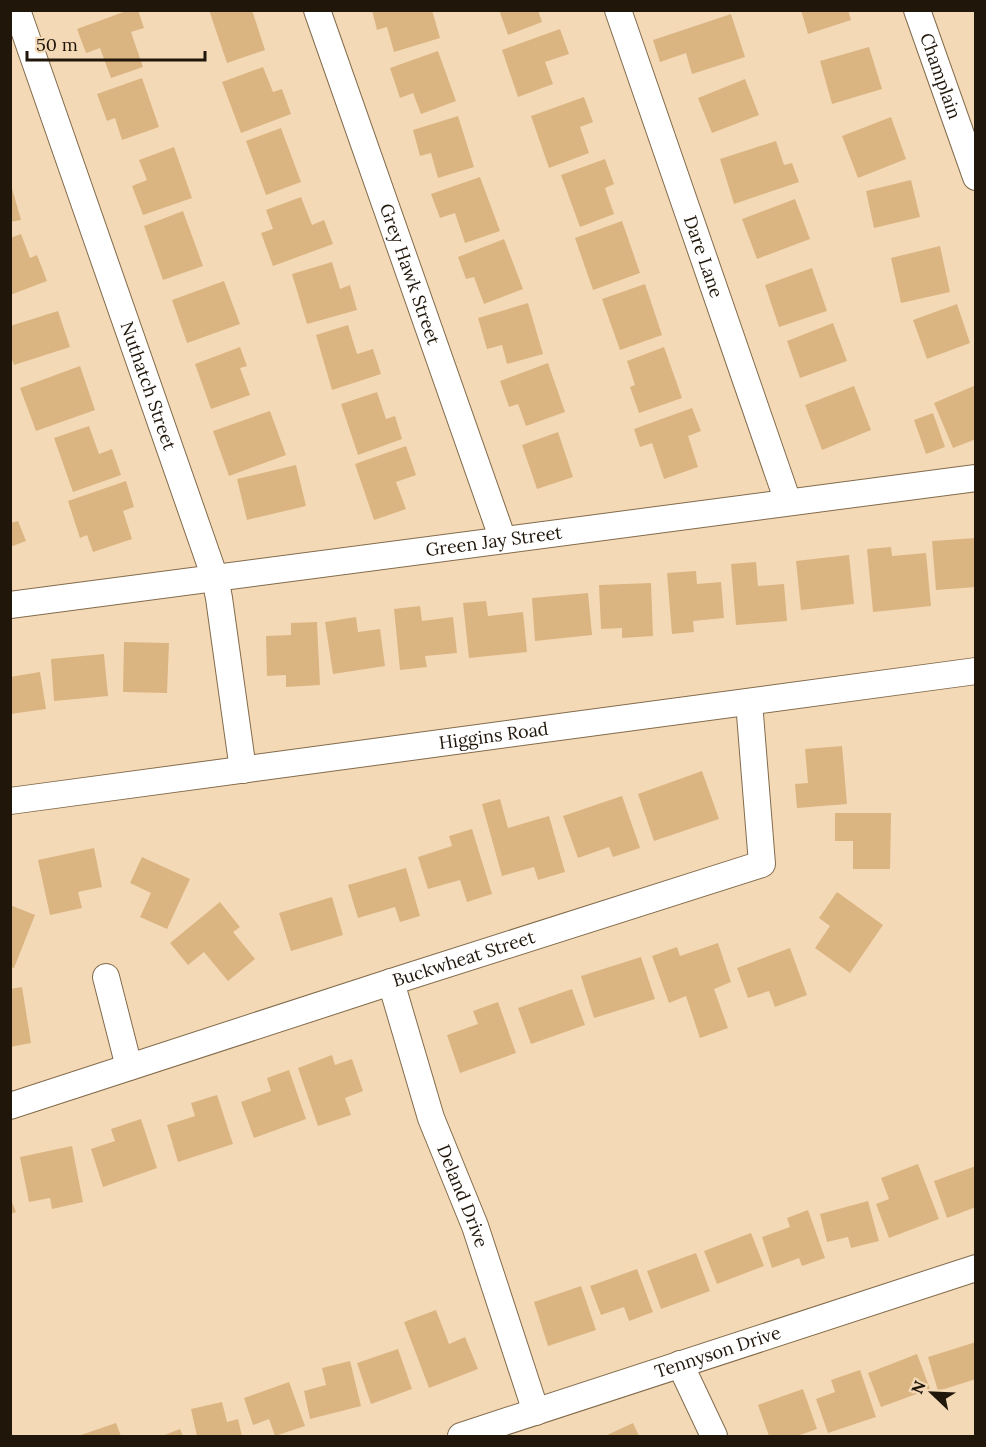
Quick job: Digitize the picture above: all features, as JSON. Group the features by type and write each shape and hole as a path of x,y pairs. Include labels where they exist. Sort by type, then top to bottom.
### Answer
{"street":[{"name":"Nuthatch Street","path":"17,10 215,578 243,770"},
{"name":"Grey Hawk Street","path":"317,10 503,540"},
{"name":"Dare Lane","path":"618,10 788,502"},
{"name":"Champlain","path":"916,10 975,177"},
{"name":"Green Jay Street","path":"10,605 975,478"},
{"name":"Higgins Road","path":"10,801 975,671"},
{"name":"Buckwheat Street","path":"10,1106 762,864 749,702"},
{"path":"106,977 129,1067"},
{"name":"Deland Drive","path":"391,982 431,1118 475,1226 536,1412"},
{"name":"Tennyson Drive","path":"461,1437 975,1268"},
{"path":"680,1364 714,1437"}],"building":[{"path":"129,10 138,10 144,28 131,32 143,67 111,78 100,48 86,53 77,29"},
{"path":"209,10 252,10 265,50 227,63"},
{"path":"372,10 432,10 440,38 394,52 387,27 377,30"},
{"path":"499,10 538,10 542,22 508,35"},
{"path":"801,10 848,10 851,20 808,34"},
{"path":"731,14 745,57 692,74 686,53 660,62 653,40"},
{"path":"560,29 569,54 545,62 553,84 518,97 502,50"},
{"path":"869,47 882,89 832,104 820,61"},
{"path":"438,51 456,101 421,114 413,93 400,98 390,68"},
{"path":"263,67 273,92 282,89 291,114 241,133 222,82"},
{"path":"142,78 159,127 122,140 115,118 107,121 97,94"},
{"path":"745,79 759,115 712,133 698,98"},
{"path":"584,97 593,122 580,127 589,153 549,168 531,116"},
{"path":"458,116 474,167 438,178 431,153 420,156 413,130"},
{"path":"891,117 906,159 858,178 842,136"},
{"path":"281,128 301,182 266,195 246,141"},
{"path":"776,141 784,165 792,163 799,182 734,204 720,159"},
{"path":"174,147 192,198 143,215 132,186 147,180 139,160"},
{"path":"605,159 614,184 605,188 614,214 580,227 561,175"},
{"path":"480,177 500,231 465,243 455,213 440,218 431,194"},
{"path":"911,180 920,217 874,228 866,191"},
{"path":"10,181 21,220 10,222"},
{"path":"301,197 312,225 324,220 333,244 273,266 261,233 273,229 266,210"},
{"path":"795,199 810,239 757,259 742,219"},
{"path":"183,211 203,266 163,280 144,226"},
{"path":"622,221 640,273 593,290 575,238"},
{"path":"21,234 30,258 37,255 47,281 10,295 10,238"},
{"path":"504,239 523,289 484,304 474,277 466,279 458,257"},
{"path":"940,246 950,292 901,303 891,258"},
{"path":"332,262 340,289 350,285 357,310 307,324 292,274"},
{"path":"812,268 827,311 779,327 765,285"},
{"path":"224,281 240,324 187,343 172,300"},
{"path":"645,284 662,335 620,350 602,299"},
{"path":"528,303 543,354 507,364 502,345 487,349 478,318"},
{"path":"957,304 970,343 927,359 913,320"},
{"path":"58,311 70,347 14,365 10,355 10,326"},
{"path":"833,323 847,361 800,378 787,341"},
{"path":"348,325 357,354 373,349 381,374 332,390 316,335"},
{"path":"240,347 247,366 240,368 250,395 211,409 195,364"},
{"path":"664,347 682,398 639,413 630,387 635,385 627,361"},
{"path":"548,363 565,412 526,426 518,404 509,407 500,381"},
{"path":"80,366 95,410 36,431 20,388"},
{"path":"976,385 976,439 953,448 934,403"},
{"path":"854,386 871,430 822,450 805,405"},
{"path":"377,392 386,419 395,416 402,439 358,455 341,404"},
{"path":"692,408 701,431 688,436 698,467 664,479 652,443 640,447 634,429"},
{"path":"270,411 286,455 229,476 213,431"},
{"path":"933,413 945,447 926,454 914,420"},
{"path":"89,426 99,454 112,449 121,475 73,492 54,438"},
{"path":"558,432 573,477 537,489 522,445"},
{"path":"406,446 416,475 396,482 406,509 374,520 355,464"},
{"path":"296,465 306,506 247,520 237,479"},
{"path":"126,481 134,507 123,511 132,539 93,552 87,535 80,538 68,501"},
{"path":"18,521 26,541 10,547 10,523"},
{"path":"976,538 976,587 936,590 932,541"},
{"path":"891,547 892,556 926,553 931,606 873,612 867,549"},
{"path":"849,555 854,604 801,610 796,561"},
{"path":"756,562 758,586 784,584 787,621 736,625 731,564"},
{"path":"696,571 697,584 721,582 724,618 693,621 694,632 672,634 667,573"},
{"path":"651,583 653,636 622,638 622,628 601,629 599,585"},
{"path":"588,593 592,635 535,641 532,598"},
{"path":"486,601 488,616 523,612 527,652 469,658 463,603"},
{"path":"420,606 422,621 453,617 457,653 425,656 427,667 400,670 394,609"},
{"path":"356,617 358,632 380,629 385,666 333,674 325,622"},
{"path":"317,622 320,685 286,687 286,675 267,676 266,636 291,635 291,623"},
{"path":"124,642 169,643 167,693 123,692"},
{"path":"104,654 108,696 54,701 51,659"},
{"path":"40,672 46,709 10,714 10,677"},
{"path":"842,746 847,804 797,808 795,784 808,783 805,749"},
{"path":"702,771 719,819 654,841 638,794"},
{"path":"622,796 640,848 613,857 609,847 578,858 563,816"},
{"path":"500,799 508,828 549,816 565,872 538,880 534,867 502,876 482,804"},
{"path":"835,813 891,813 890,869 853,869 853,841 835,841"},
{"path":"472,829 492,894 467,902 460,880 428,889 418,857 452,846 449,836"},
{"path":"94,848 102,887 78,892 82,908 50,915 38,860"},
{"path":"142,857 190,879 167,929 140,917 151,893 130,883"},
{"path":"406,868 420,916 400,922 395,907 358,918 348,885"},
{"path":"837,892 883,925 850,973 815,948 830,926 819,918"},
{"path":"332,897 343,935 291,951 279,913"},
{"path":"220,902 240,927 233,932 255,959 228,981 204,952 188,965 170,943"},
{"path":"10,905 35,915 14,968 10,967"},
{"path":"718,943 731,982 714,989 728,1028 700,1038 686,996 669,1003 652,956 677,947 680,956"},
{"path":"790,948 807,995 775,1007 769,991 748,998 737,968"},
{"path":"641,957 655,999 594,1018 581,976"},
{"path":"22,987 31,1043 10,1047 10,989"},
{"path":"572,989 585,1025 531,1044 518,1008"},
{"path":"498,1002 516,1053 460,1073 447,1035 478,1024 473,1011"},
{"path":"332,1055 335,1065 352,1059 363,1091 345,1098 351,1115 318,1126 298,1068"},
{"path":"289,1070 306,1119 254,1138 241,1102 271,1091 267,1078"},
{"path":"217,1095 233,1144 178,1162 167,1125 195,1116 191,1103"},
{"path":"141,1119 157,1168 103,1187 91,1149 115,1141 111,1129"},
{"path":"72,1146 83,1202 52,1209 50,1198 29,1202 20,1157"},
{"path":"918,1164 939,1219 889,1238 876,1204 889,1199 881,1178"},
{"path":"976,1166 976,1207 947,1218 934,1181"},
{"path":"10,1197 16,1212 10,1214"},
{"path":"868,1201 879,1241 851,1248 848,1237 827,1242 820,1214"},
{"path":"808,1210 825,1258 802,1266 799,1258 772,1268 762,1237 790,1227 787,1218"},
{"path":"751,1233 764,1266 717,1284 704,1251"},
{"path":"696,1253 710,1291 661,1309 647,1271"},
{"path":"637,1269 653,1312 629,1321 624,1307 601,1315 590,1286"},
{"path":"581,1286 596,1330 548,1346 534,1302"},
{"path":"436,1310 449,1344 465,1337 478,1369 429,1388 404,1322"},
{"path":"976,1342 976,1379 938,1391 928,1357"},
{"path":"398,1349 412,1389 371,1404 357,1363"},
{"path":"917,1354 930,1389 881,1407 868,1373"},
{"path":"350,1361 361,1406 310,1419 304,1391 326,1385 322,1368"},
{"path":"860,1370 876,1417 828,1433 816,1399 835,1392 831,1380"},
{"path":"289,1382 305,1426 275,1436 269,1419 253,1425 244,1398"},
{"path":"803,1389 817,1429 797,1436 769,1436 758,1405"},
{"path":"222,1402 227,1422 238,1419 242,1436 197,1436 191,1409"},
{"path":"116,1423 121,1436 78,1436"},
{"path":"633,1423 639,1436 605,1436"},
{"path":"180,1429 183,1436 162,1436"}]}
